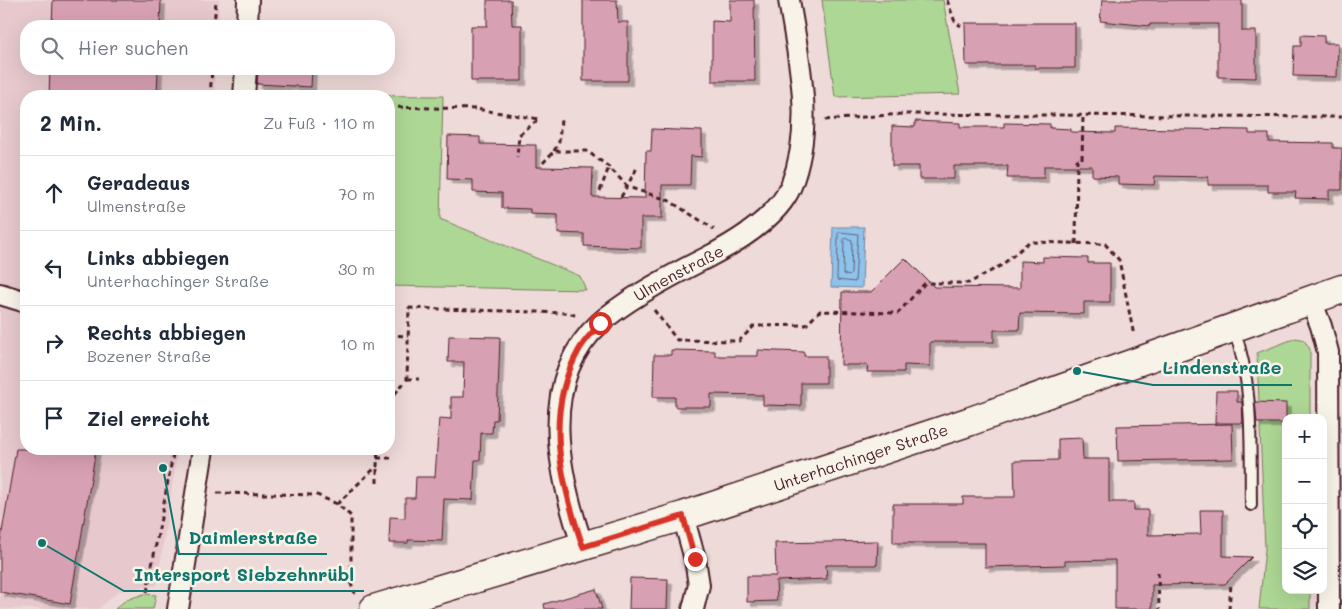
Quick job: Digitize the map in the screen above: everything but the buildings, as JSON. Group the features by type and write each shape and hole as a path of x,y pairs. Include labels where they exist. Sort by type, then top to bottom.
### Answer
{"main road":[{"name":"Unterhachinger Straße","path":"374,609 683,516 968,422 1342,289"}],"street":[{"path":"247,20 248,0"},
{"name":"Ulmenstraße","path":"583,547 565,484 557,436 560,395 568,372 580,348 600,323 682,270 735,243 767,218 790,188 802,152 804,96 789,0"},
{"path":"244,90 246,75"},
{"path":"0,294 20,300"},
{"path":"1311,300 1328,352 1335,492 1329,609"},
{"path":"178,609 202,455"},
{"path":"683,516 695,559 698,585 693,609"}],"lane":[{"path":"1233,328 1242,352 1250,394 1251,505"}],"path":[{"path":"214,20 216,0"},
{"path":"947,0 955,22 962,26"},
{"path":"210,90 212,75"},
{"path":"395,107 476,109 539,119 519,135 517,158"},
{"path":"804,122 902,114 1342,117"},
{"path":"1076,244 1077,160 1082,160 1083,116"},
{"path":"543,163 560,142 561,119"},
{"path":"554,151 587,151 609,167 628,186 668,200 735,243"},
{"path":"621,197 638,166"},
{"path":"600,191 609,167"},
{"path":"655,312 677,340 739,341 754,326 806,325 820,312 898,313 925,282 969,283 1002,265 1029,242 1105,244 1119,260 1133,334 1145,360"},
{"path":"395,393 407,379 409,308 568,313 600,323"},
{"path":"395,335 408,336"},
{"path":"407,379 419,379"},
{"path":"148,592 173,455"},
{"path":"377,483 378,458 393,458"},
{"path":"337,504 377,466"},
{"path":"196,493 318,495 337,504 351,516 351,584"},
{"path":"1158,572 1159,609"},
{"path":"1229,609 1231,584"}],"shaded area":[{"path":"0,0 219,0 218,20 20,20 20,75 215,75 214,90 20,90 20,455 177,455 157,585 119,591 98,609 0,609"}],"green space":[{"path":"822,0 943,0 960,94 835,97"},
{"path":"395,96 443,96 440,219 580,276 586,290 395,286"},
{"path":"1296,338 1304,340 1310,349 1310,414 1282,414 1282,594 1310,594 1310,609 1259,609 1265,549 1257,353"},
{"path":"144,594 156,595 153,609 115,609 126,600"}],"water":[{"path":"833,227 864,227 862,288 831,287"}],"place":[{"name":"Lindenstraße","path":"1077,371"},
{"name":"Daimlerstraße","path":"163,468"},
{"name":"Intersport Siebzehnrübl","path":"42,543"}],"route":[{"path":"600,323 580,348 568,372 560,395 557,436 573,519 583,547 683,516 695,559"}]}
